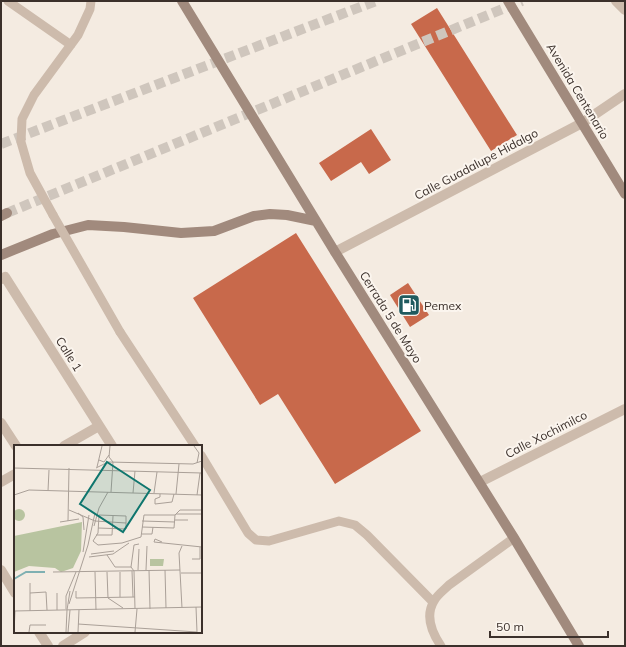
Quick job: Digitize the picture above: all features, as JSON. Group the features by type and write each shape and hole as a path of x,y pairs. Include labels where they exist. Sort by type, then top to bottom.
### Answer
{"main road":[{"name":"Cerrada 5 de Mayo","path":"182,1 335,252 480,482 579,646"},
{"name":"Avenida Centenario","path":"508,1 625,194"},
{"path":"1,255 53,234 88,225 124,227 181,234 214,231 254,216 270,214 287,215 316,221"}],"street":[{"path":"616,1 625,10"},
{"name":"Calle Guadalupe Hidalgo","path":"335,252 582,123 625,94"},
{"name":"Calle 1","path":"3,278 111,445"},
{"name":"Calle Xochimilco","path":"480,482 625,409"},
{"path":"1,423 15,445"},
{"path":"66,445 99,426"},
{"path":"1,482 14,475"},
{"path":"1,570 14,591"},
{"path":"40,633 48,646"},
{"path":"64,646 84,633"}],"lane":[{"path":"8,1 70,45"},
{"path":"91,1 90,9 78,35 34,95 22,119 21,142 30,173 53,215 120,332 194,445"},
{"path":"202,457 248,533 256,540 269,541 339,521 355,524 433,602"},
{"path":"441,646 431,628 429,613 433,602 449,585 514,538"}],"building":[{"path":"437,8 517,135 491,151 411,24"},
{"path":"371,129 391,160 369,174 361,162 331,181 319,163"},
{"path":"296,233 421,431 335,484 278,394 260,405 193,298"},
{"name":"Pemex","path":"408,283 429,315 410,327 390,295"}],"tunnel":[{"path":"1,144 376,1"},
{"path":"7,213 522,1"}],"place":[{"name":"Pemex","path":"409,305"}]}
